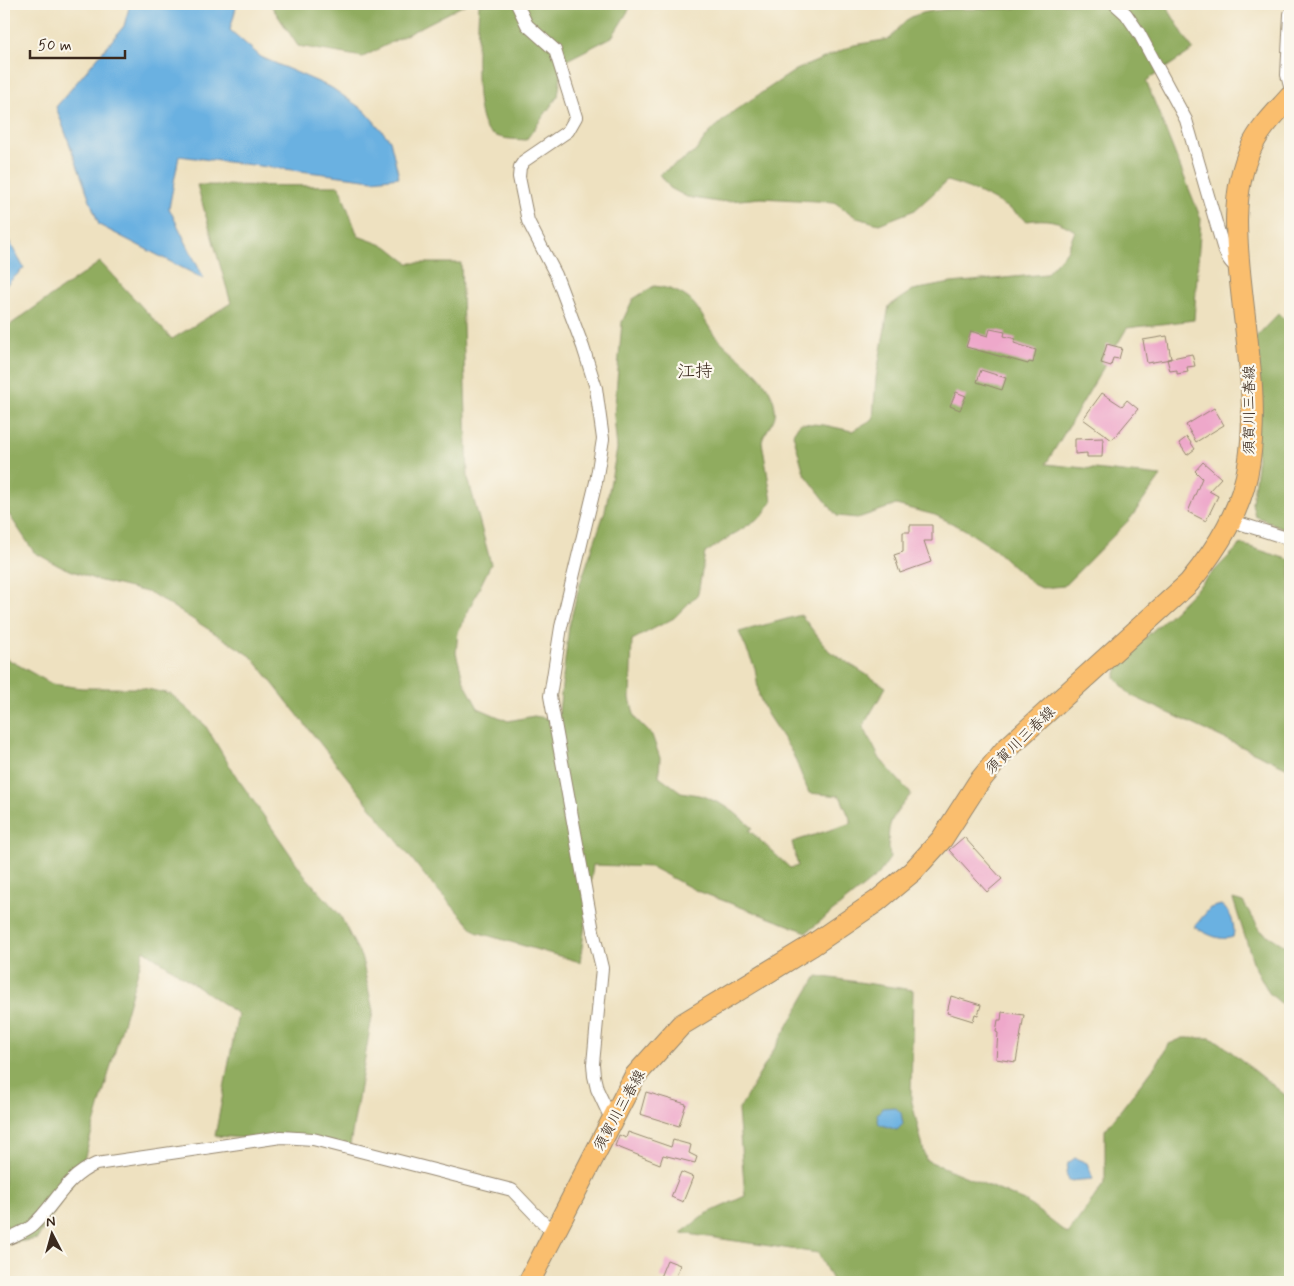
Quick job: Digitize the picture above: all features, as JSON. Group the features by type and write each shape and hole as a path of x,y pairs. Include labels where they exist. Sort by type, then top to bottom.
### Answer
{"main road":[{"name":"須賀川三春線","path":"529,1282 635,1076 681,1025 811,946 877,901 913,872 942,839 989,767 1189,583 1211,556 1232,521 1249,464 1252,419 1250,375 1236,236 1237,209 1243,170 1256,138 1290,97"}],"street":[{"path":"517,4 527,25 555,50 576,117 568,131 524,161 520,167 519,177 528,221 556,275 580,338 596,388 601,416 603,439 596,482 561,627 550,696 593,931 602,968 593,1064 596,1088 612,1121"},
{"path":"1115,4 1126,14 1139,33 1186,120 1223,247 1228,260 1239,268"},
{"path":"1290,14 1287,75 1290,86"},
{"path":"1232,521 1290,539"},
{"path":"4,1240 31,1226 68,1182 82,1170 96,1164 281,1137 313,1139 512,1190 554,1234"}],"green space":[{"path":"270,4 466,4 363,57 298,46"},
{"path":"479,4 630,4 630,8 612,37 563,62 558,96 526,140 507,139 498,136 489,132 483,123 477,72"},
{"path":"1037,4 1165,4 1193,50 1146,81 1201,219 1194,320 1127,328 1046,464 1161,476 1130,519 1064,586 1042,588 1034,585 993,548 964,529 935,515 896,505 858,518 837,516 804,473 793,434 800,423 824,425 852,431 873,419 876,378 889,306 913,290 951,283 1046,274 1067,251 1075,231 1063,224 1052,221 1027,221 989,197 947,181 915,210 879,224 857,218 834,202 761,198 718,202 687,197 670,188 660,174 695,152 710,132 734,111 796,70 854,45 890,39 905,21 917,15 932,11 1005,9"},
{"path":"197,185 339,186 358,236 388,247 408,263 461,263 468,478 491,564 458,632 456,653 464,682 478,708 508,721 534,716 558,720 569,626 579,587 605,511 617,449 614,416 622,322 633,299 654,286 676,291 693,302 713,333 759,376 772,396 775,418 762,442 772,501 762,516 705,553 698,594 674,618 632,640 630,698 635,718 652,735 660,758 659,776 681,792 704,796 729,808 753,828 749,830 790,868 798,866 792,842 852,823 840,796 809,793 792,752 767,714 759,696 755,668 739,632 801,615 829,651 886,687 863,726 880,759 911,794 891,823 888,837 890,858 878,875 807,932 695,890 651,867 593,865 580,962 476,932 426,877 251,656 151,593 97,580 59,566 34,552 4,507 4,329 100,262 172,339 231,303"},
{"path":"1278,314 1290,323 1290,531 1255,516 1252,503 1257,466 1254,339"},
{"path":"1241,544 1290,560 1290,769 1130,695 1115,677 1120,661 1174,611"},
{"path":"4,657 52,684 82,688 142,688 171,694 205,725 234,773 306,877 340,915 362,959 373,1011 350,1145 215,1136 238,1014 144,950 81,1170 37,1239 4,1244"},
{"path":"1233,899 1243,902 1261,931 1290,949 1290,1011 1269,993 1254,965"},
{"path":"817,976 913,990 911,1098 926,1160 1025,1201 1068,1234 1105,1182 1105,1130 1158,1062 1169,1044 1183,1038 1210,1038 1219,1042 1290,1099 1290,1282 833,1282 818,1253 681,1233 706,1214 745,1196 738,1111"}],"water":[{"path":"130,4 237,4 230,30 261,57 332,88 365,111 390,140 399,177 373,180 179,156 169,208 204,279 99,225 56,107 124,26"},
{"path":"4,232 24,268 4,287"},
{"path":"1221,905 1228,911 1232,919 1233,937 1218,938 1194,927 1210,908"},
{"path":"895,1107 901,1113 903,1124 897,1130 879,1124 877,1114 883,1108"},
{"path":"1075,1158 1087,1163 1093,1179 1069,1181 1066,1173 1068,1163"}],"building":[{"path":"990,329 1005,332 1004,336 1016,339 1014,343 1036,350 1033,363 1029,362 1028,364 966,347 971,331 988,336"},
{"path":"1167,336 1171,359 1147,363 1143,340"},
{"path":"1107,344 1122,348 1119,359 1113,358 1111,366 1101,363"},
{"path":"1192,354 1195,366 1187,367 1188,372 1177,374 1177,370 1170,371 1167,359"},
{"path":"981,370 1006,378 1002,390 977,382"},
{"path":"956,392 966,396 960,410 950,406"},
{"path":"1102,393 1122,406 1127,400 1138,409 1112,440 1083,419"},
{"path":"1214,408 1224,425 1196,442 1186,425"},
{"path":"1187,437 1195,449 1187,455 1179,443"},
{"path":"1103,438 1102,457 1087,457 1087,453 1075,454 1075,439"},
{"path":"1203,462 1221,478 1209,491 1218,496 1206,521 1188,512 1202,478 1195,471"},
{"path":"910,525 932,525 932,541 924,541 931,562 900,573 894,555 903,552 903,532 910,532"},
{"path":"964,837 1002,879 987,892 949,850"},
{"path":"951,996 981,1005 978,1015 975,1014 973,1021 947,1013"},
{"path":"1002,1012 1024,1015 1016,1062 996,1059 998,1033 996,1032 998,1020 1001,1020"},
{"path":"646,1092 686,1104 679,1126 640,1114"},
{"path":"628,1132 671,1147 673,1140 691,1145 689,1153 697,1157 695,1163 663,1155 660,1164 615,1146 619,1135 626,1138"},
{"path":"681,1172 693,1177 683,1202 671,1197"},
{"path":"667,1260 680,1265 674,1282 660,1277"}],"district":[{"name":"江持","path":"695,371"}]}
